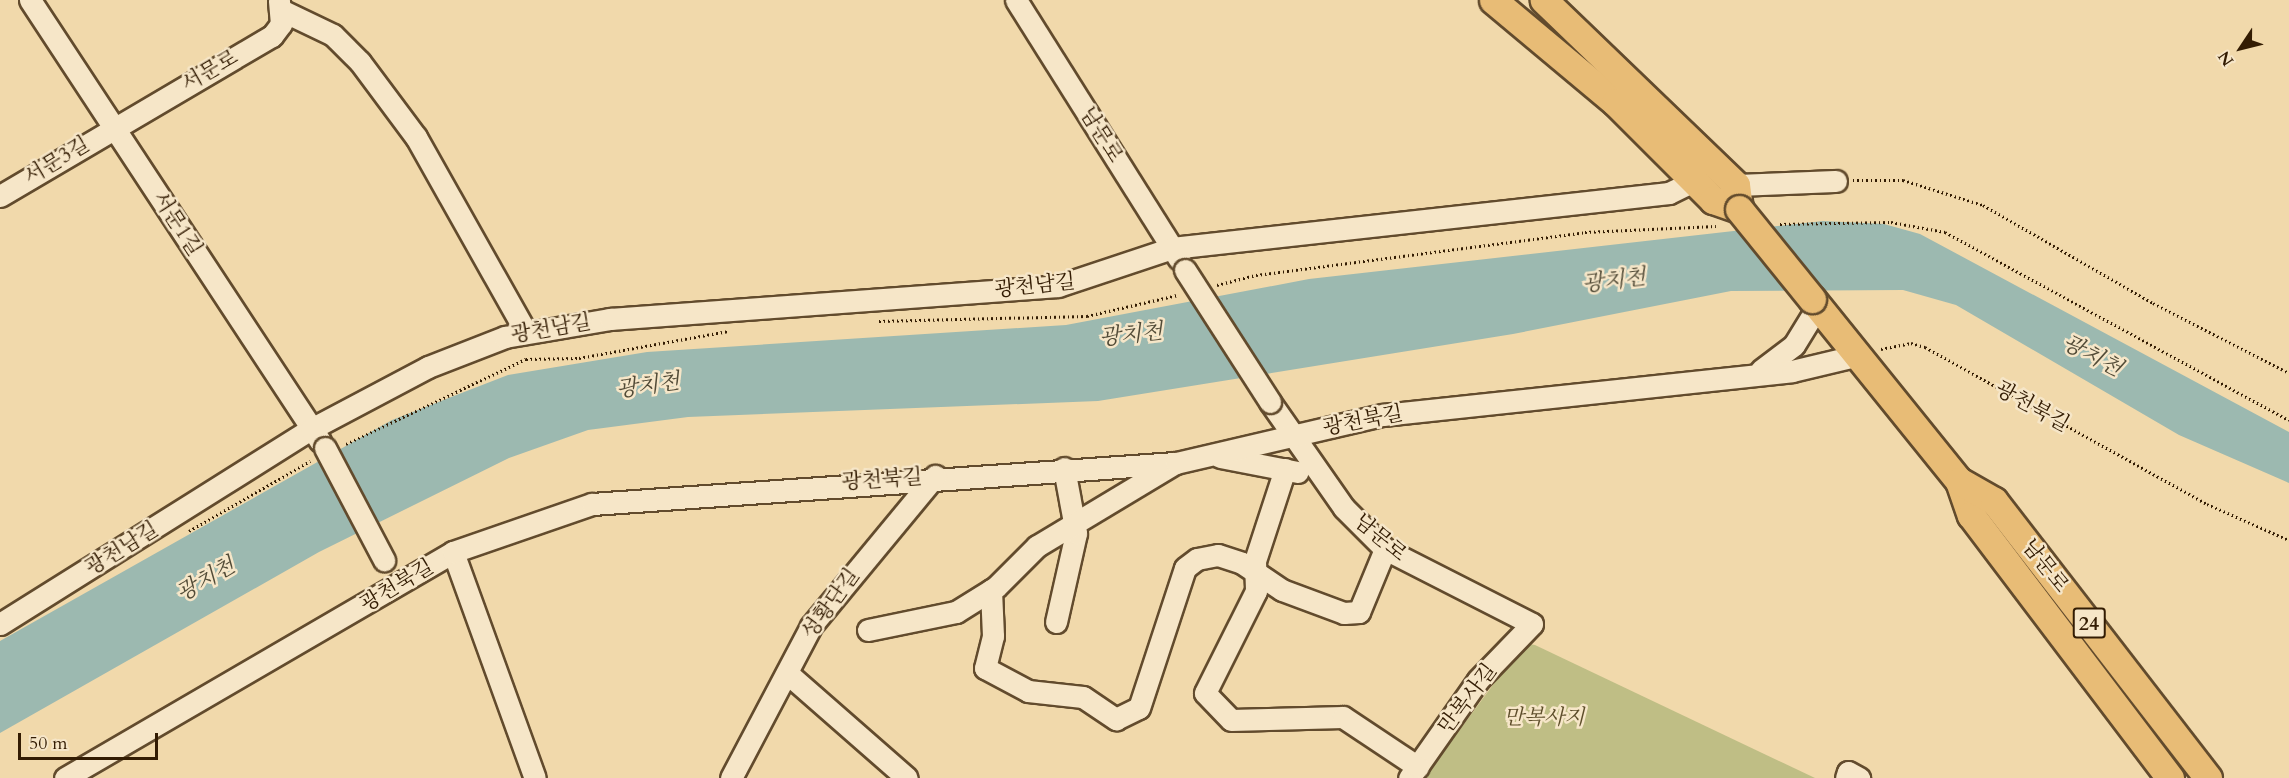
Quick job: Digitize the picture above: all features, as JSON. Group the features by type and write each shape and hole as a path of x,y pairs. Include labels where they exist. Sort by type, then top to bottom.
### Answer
{"main road":[{"path":"1493,0 1526,10 1696,180 1713,200 1734,206"},
{"name":"남문로","path":"1544,0 1734,206 1859,355 1959,481 1971,515 2170,778"},
{"name":"남문로","path":"1959,481 1994,501 2208,778"}],"street":[{"name":"서문1길","path":"30,0 326,452 399,586"},
{"name":"남문로","path":"1016,0 1185,270 1270,402 1326,483 1385,549 1532,624"},
{"name":"서문로","path":"114,127 272,36 281,5"},
{"path":"281,5 333,35 367,72 416,137 526,332"},
{"name":"서문3길","path":"0,196 114,127"},
{"name":"광천남길","path":"0,624 311,429 466,350 526,332 610,319 1058,285 1172,248 1669,193 1696,180"},
{"path":"1734,206 1836,181"},
{"path":"1761,370 1794,345 1815,302"},
{"name":"광천북길","path":"65,778 399,586 453,552 592,504 935,476 1176,463 1383,415 1761,370 1792,370 1859,355"},
{"path":"1213,456 1285,469 1326,483"},
{"path":"868,630 956,612 991,590 1037,546 1074,528 1176,463"},
{"path":"1056,622 1074,528 1064,468"},
{"path":"1285,469 1255,561 1256,591 1205,693 1231,720 1343,717 1413,772"},
{"name":"성황단길","path":"731,778 811,626 935,476"},
{"path":"991,590 993,636 985,668 1028,691 1083,698 1116,719 1139,708 1185,568 1218,555 1257,573 1282,590 1344,613 1359,612 1385,549"},
{"path":"453,552 535,778"},
{"name":"만복사길","path":"1413,772 1478,680 1532,624"},
{"path":"787,673 907,778"},
{"path":"1846,778 1848,772 1859,778"}],"path":[{"path":"1836,181 1903,180 1983,205 2153,303 2289,372"},
{"path":"1213,286 1256,275 1585,232 1734,206"},
{"path":"1775,224 1891,222 1945,232 2289,420"},
{"path":"866,321 1087,316 1191,292"},
{"path":"183,535 326,452 526,359 579,358 738,330"},
{"name":"광천북길","path":"1859,355 1911,343 1925,347 2207,504 2289,540"}],"green space":[{"name":"만복사지","path":"1524,643 1535,645 1815,778 1424,778"}],"water":[{"name":"광치천","path":"1823,221 1884,224 1920,234 2289,432 2289,483 2179,435 1956,305 1903,290 1731,291 1513,334 1098,401 688,417 588,430 509,458 319,552 0,733 0,641 392,420 508,375 647,352 1066,325 1309,279"}]}
